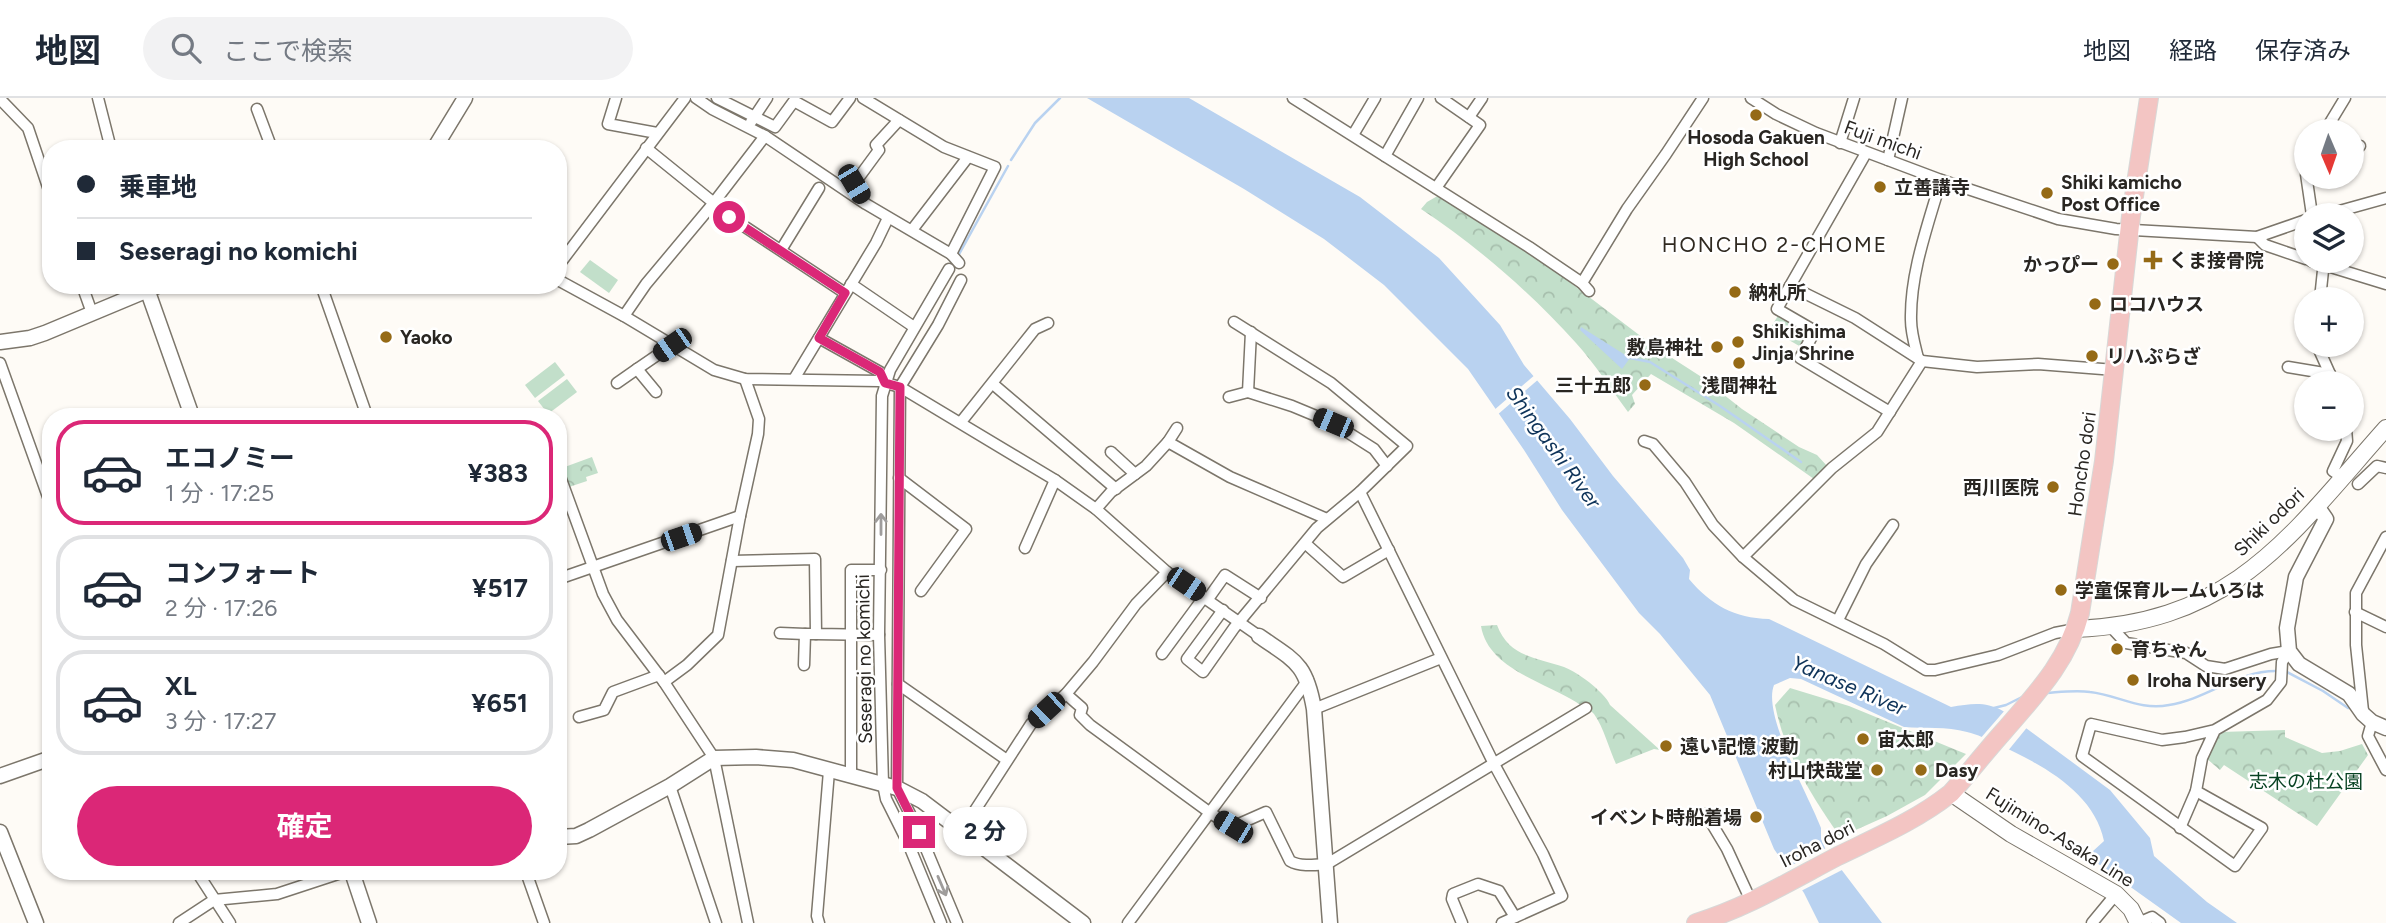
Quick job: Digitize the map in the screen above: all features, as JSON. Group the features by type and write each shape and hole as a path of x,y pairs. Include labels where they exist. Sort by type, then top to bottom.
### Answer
{"main road":[{"name":"Honcho dori","path":"1951,793 2051,676 2076,629 2098,509 2130,229 2150,98"},
{"name":"Shiki odori","path":"2076,629 2110,626 2160,616 2212,595 2257,566 2318,506 2338,474 2386,428"},
{"name":"Iroha dori","path":"1696,923 1718,919 1913,819 1951,793"},
{"name":"Fujimino-Asaka Line","path":"1951,793 2011,834 2116,894 2132,909 2138,923"}],"street":[{"path":"98,98 109,140"},
{"path":"439,140 465,98"},
{"path":"616,98 608,124 657,134"},
{"path":"567,254 685,98"},
{"path":"696,98 717,101 751,122 765,136 866,204 912,230 953,262"},
{"path":"751,122 768,98"},
{"path":"751,122 775,127 794,101 832,122 850,98"},
{"path":"863,98 944,147 995,167 953,262 914,327 885,383"},
{"path":"1293,98 1436,188 1585,287 1627,209 1703,98"},
{"path":"1353,135 1375,98"},
{"path":"1385,156 1418,98"},
{"path":"1436,188 1480,125 1441,98"},
{"path":"1469,117 1482,98"},
{"name":"Fuji michi","path":"1751,98 1794,123 1840,143 2058,219 2116,229 2257,237"},
{"path":"1840,143 1854,98"},
{"path":"1888,160 1902,98"},
{"path":"2332,119 2345,98"},
{"path":"0,99 28,128 42,170"},
{"path":"257,109 269,140"},
{"path":"866,204 854,184 879,150 876,145 899,120"},
{"path":"624,316 646,284 765,136"},
{"path":"646,148 713,204 781,250 914,327"},
{"path":"1866,153 1777,309 1815,331 1800,358 1891,412"},
{"path":"912,230 968,157"},
{"path":"1743,557 1832,468 1877,432 1920,360 1910,323 1912,297 1919,259 1941,180"},
{"path":"781,250 819,188"},
{"path":"2364,204 2386,198"},
{"path":"793,379 876,243 888,218"},
{"path":"2294,224 2257,237 2265,245 2294,255"},
{"path":"2354,273 2386,284"},
{"path":"900,387 938,325 961,280"},
{"path":"567,285 714,370 745,379 885,383 900,387 1055,480 1096,509 1167,572 1298,663 1308,680 1314,709 1330,923"},
{"path":"1790,286 1855,318 1920,360 1977,367 2038,365 2115,369"},
{"path":"85,294 92,313"},
{"path":"0,342 30,338 137,294"},
{"path":"155,294 190,408"},
{"path":"324,294 364,408"},
{"path":"1223,610 1187,659 1203,671 1327,519 1360,492 1407,446 1331,383 1234,322"},
{"path":"961,422 1035,329 1048,323"},
{"path":"1248,392 1251,332"},
{"path":"819,338 880,372 885,383"},
{"path":"617,383 672,345"},
{"path":"0,363 42,480"},
{"path":"2288,367 2303,371"},
{"path":"638,369 656,392"},
{"path":"579,717 604,710 613,692 662,679 687,664 718,635 759,419 745,379"},
{"name":"Seseragi no komichi","path":"885,383 882,396 879,635 890,786 919,832 957,923"},
{"path":"993,384 1116,489"},
{"name":"Seseragi no komichi","path":"900,387 898,684 890,786 886,799 908,843 941,923"},
{"path":"1228,397 1248,392 1333,423 1374,449 1387,466"},
{"path":"1096,509 1116,489 1146,466 1177,428"},
{"path":"1644,441 1653,444 1685,482 1713,525 1743,557 1794,600 1884,644 1926,670 1998,655 2055,633 2076,629"},
{"path":"2338,474 2347,441"},
{"path":"1168,442 1230,477 1327,519"},
{"path":"1111,452 1135,474"},
{"path":"2358,484 2377,466 2386,468"},
{"path":"899,478 966,528 921,591"},
{"path":"1025,548 1055,480"},
{"path":"1360,492 1562,896 1502,923"},
{"path":"567,496 603,594 617,620 662,679 714,758 748,923"},
{"path":"2318,506 2326,519 2296,578 2287,628 2289,651 2299,664 2349,694 2368,718 2386,729"},
{"path":"567,576 740,516"},
{"path":"1838,621 1866,564 1893,525"},
{"path":"2386,537 2356,593 2355,612 2356,645 2368,718 2368,736 2386,770"},
{"path":"1306,544 1343,577 1389,550"},
{"path":"732,561 815,559 811,634 804,665"},
{"path":"850,775 851,570 881,570"},
{"path":"961,832 1031,724 1066,694 1136,604 1167,572"},
{"path":"1162,654 1225,575 1261,598"},
{"path":"2355,612 2386,627"},
{"path":"2110,626 2126,643 2186,653 2206,666 2225,669 2289,651"},
{"path":"780,633 879,635"},
{"path":"2196,791 2262,828 2235,866 2082,756 2091,723 2162,740 2215,730 2267,700 2281,682 2282,662 2289,651"},
{"path":"1314,709 1441,658"},
{"path":"1128,923 1308,680"},
{"path":"898,684 1007,760"},
{"path":"1066,694 1082,708 1080,715 1090,725 1209,813 1233,827 1266,812 1290,861 1295,864 1327,864 1586,708"},
{"path":"2180,828 2196,791 2202,758 2215,730"},
{"path":"567,837 576,836 670,786 714,758 793,760 890,786 922,801 1083,923"},
{"path":"0,776 42,761"},
{"path":"819,923 817,916 828,771"},
{"path":"670,786 716,923"},
{"path":"1706,814 1757,898"},
{"path":"0,832 36,923"},
{"path":"202,880 230,923"},
{"path":"179,923 215,900 277,894 320,880"},
{"path":"355,880 369,923"},
{"path":"529,880 544,923"},
{"path":"1462,923 1452,899 1453,894 1478,884 1499,891 1515,917"},
{"path":"2092,923 2116,894"},
{"path":"2138,923 2152,917 2160,923"}],"green space":[{"path":"1441,194 1551,268 1742,409 1799,447 1817,455 1828,467 1814,479 1734,423 1651,374 1632,395 1635,404 1628,412 1583,351 1541,306 1483,254 1421,209"},
{"path":"590,260 618,280 609,293 580,272"},
{"path":"1779,314 1810,332 1801,347 1770,329"},
{"path":"555,362 565,375 535,398 525,385"},
{"path":"567,379 577,392 556,408 543,408 538,401"},
{"path":"592,457 598,473 586,477 587,481 569,487 567,466"},
{"path":"1497,625 1508,644 1516,650 1564,667 1589,682 1660,750 1654,749 1616,764 1601,726 1592,712 1520,673 1494,653 1481,626"},
{"path":"1790,688 1849,706 1966,754 1925,795 1840,837 1819,806 1785,741 1775,705"},
{"name":"志木の杜公園","path":"2285,730 2285,737 2322,753 2362,744 2368,755 2317,826 2224,765 2220,770 2206,758 2211,744 2221,732"}],"water":[{"path":"1087,98 1189,98 1360,197 1439,258 1500,325 1524,365 1683,558 1690,570 1689,579 1706,596 1734,613 1769,619 1951,707 1971,704 2003,711 2110,790 2150,838 2154,856 2207,902 2237,923 2181,923 2090,858 2092,852 2104,841 2089,807 2062,781 2030,760 1971,733 1951,729 1904,727 1801,679 1790,678 1774,685 1772,698 1780,735 1821,828 1821,839 1825,848 1882,923 1819,923 1804,893 1774,849 1710,695 1660,634 1639,613 1562,510 1468,369 1384,285 1324,239"},
{"path":"1581,327 1630,358 1622,369 1580,330"}],"pier":[{"path":"1536,374 1540,378 1496,416 1493,411"},
{"path":"2006,709 2029,725 2007,752 1979,740"},
{"path":"1828,847 1844,869 1799,892 1784,869"}],"waterway":[{"path":"1011,160 1035,123 1060,98"},
{"path":"958,256 1008,166"},
{"path":"1630,358 1650,362 1801,462"},
{"path":"2047,693 2090,692 2148,706 2169,705 2183,702 2248,675 2276,671"},
{"path":"2285,671 2352,708"},
{"path":"1994,708 2026,695"}],"place":[{"name":"Hosoda Gakuen High School","path":"1756,115"},
{"name":"立善講寺","path":"1880,187"},
{"name":"Shiki kamicho Post Office","path":"2047,193"},
{"name":"くま接骨院","path":"2153,260"},
{"name":"かっぴー","path":"2113,264"},
{"name":"納札所","path":"1735,292"},
{"name":"ロコハウス","path":"2095,304"},
{"name":"Yaoko","path":"386,337"},
{"name":"Shikishima Jinja Shrine","path":"1738,342"},
{"name":"敷島神社","path":"1717,347"},
{"name":"リハぷらざ","path":"2092,356"},
{"name":"浅間神社","path":"1739,363"},
{"name":"三十五郎","path":"1645,385"},
{"name":"西川医院","path":"2053,487"},
{"name":"学童保育ルームいろは","path":"2061,590"},
{"name":"育ちゃん","path":"2117,649"},
{"name":"Iroha Nursery","path":"2133,680"},
{"name":"宙太郎","path":"1863,739"},
{"name":"遠い記憶 波動","path":"1666,746"},
{"name":"村山快哉堂","path":"1877,770"},
{"name":"Dasy","path":"1921,770"},
{"name":"イベント時船着場","path":"1756,817"}],"district":[{"name":"HONCHO 2-CHOME","path":"1775,244"}],"route":[{"path":"729,217 845,293 819,338 880,372 885,383 900,387 897,788 919,832"}],"water label":[{"name":"Shingashi River","path":"1554,447"},
{"name":"Yanase River","path":"1849,685"}]}
